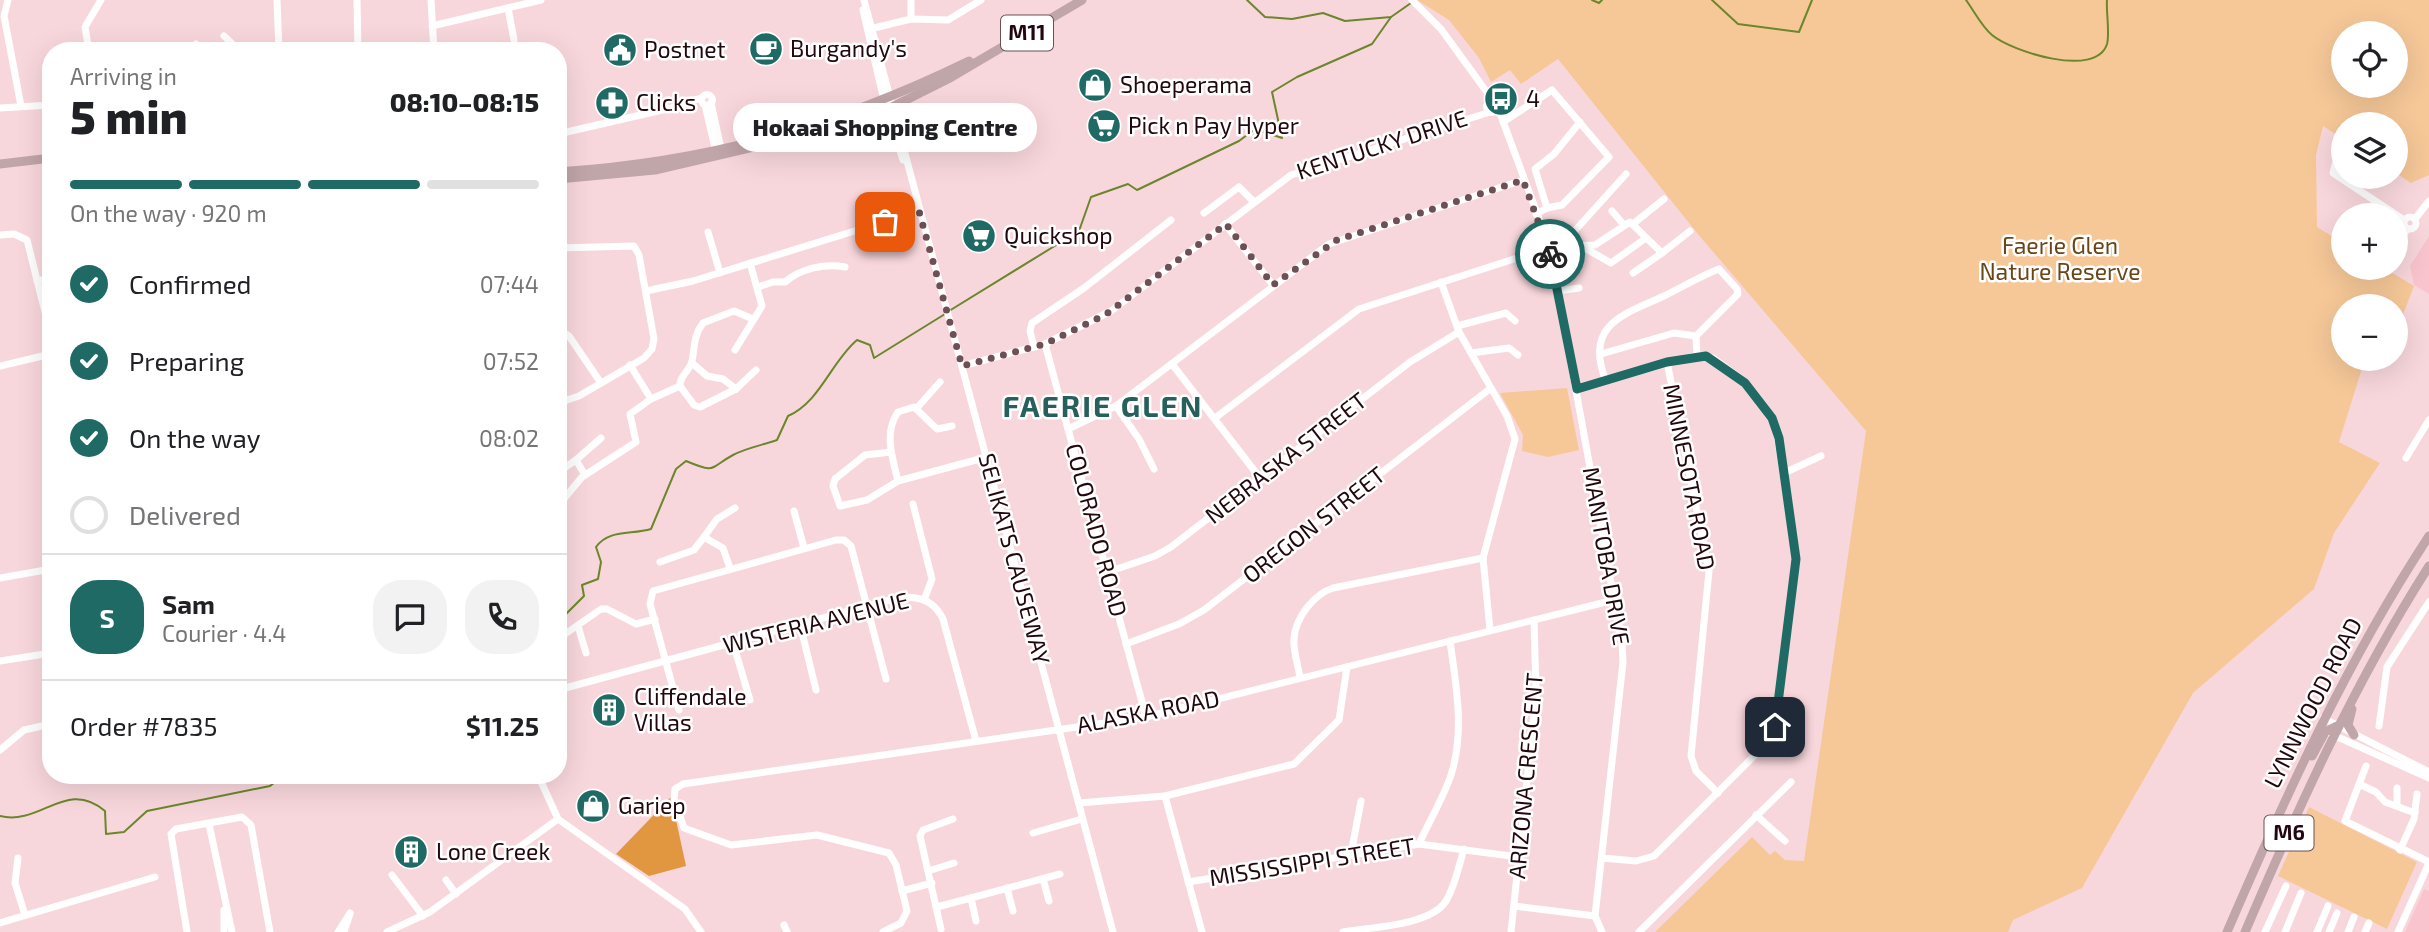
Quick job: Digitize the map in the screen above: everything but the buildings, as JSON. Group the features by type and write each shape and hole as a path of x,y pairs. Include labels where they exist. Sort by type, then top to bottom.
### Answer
{"main road":[{"name":"M11","path":"888,104 1073,0"},
{"name":"M11","path":"567,178 654,170 719,154 888,104 948,79 1082,0"},
{"name":"M11","path":"567,171 634,166 719,154"},
{"path":"0,164 42,159"},
{"name":"LYNNWOOD ROAD","path":"2243,932 2328,727 2383,607 2429,536"},
{"name":"LYNNWOOD ROAD","path":"2227,932 2268,836 2328,727 2429,566"},
{"path":"2354,735 2348,719 2397,617"}],"street":[{"path":"8,0 4,16 21,106"},
{"path":"88,42 85,27 101,0"},
{"path":"277,0 279,42"},
{"path":"356,0 358,42"},
{"path":"431,0 433,42"},
{"path":"432,26 541,0"},
{"name":"SELIKATS CAUSEWAY","path":"863,0 888,104 914,187 1113,932"},
{"path":"911,0 911,19"},
{"path":"869,29 911,19 948,20 981,0"},
{"path":"1412,0 1441,29 1486,92 1491,108 1503,122 1543,233 1546,249"},
{"path":"508,8 514,40"},
{"path":"224,36 231,42"},
{"path":"1503,122 1552,90 1608,160 1562,205 1536,214"},
{"path":"567,132 693,102 705,103 719,154"},
{"path":"0,108 42,105"},
{"name":"KENTUCKY DRIVE","path":"962,366 1045,344 1116,308 1296,172 1491,108"},
{"path":"1547,208 1535,169 1554,155 1580,122"},
{"path":"1572,247 1571,236 1626,174"},
{"path":"1068,429 1116,406 1273,285 1337,240 1523,180"},
{"path":"1204,213 1239,187 1254,202"},
{"path":"2357,189 2378,203"},
{"path":"1214,418 1352,314 1546,249 1598,244 1624,225 1633,224 1664,200"},
{"path":"2408,229 2415,227 2415,219 2429,201"},
{"path":"646,290 720,273 919,211"},
{"path":"1612,211 1624,225"},
{"path":"2408,218 2415,219"},
{"path":"1034,347 1030,331 1032,323 1054,311 1171,220"},
{"path":"1226,224 1273,285"},
{"path":"1633,224 1662,253"},
{"path":"1633,272 1690,231"},
{"path":"708,232 720,273"},
{"path":"0,235 14,233 27,240 42,301"},
{"path":"1582,246 1611,263 1646,238"},
{"path":"567,248 634,246 639,254 654,337 653,347 646,355 601,383 567,399"},
{"name":"MANITOBA DRIVE","path":"1546,249 1558,291 1577,389 1623,662 1595,916"},
{"path":"735,349 762,306 750,263"},
{"path":"758,287 773,282 785,282 796,273 822,267 845,267"},
{"path":"1606,381 1601,354 1603,334 1622,313 1719,269 1737,289 1738,294 1696,336 1697,356"},
{"path":"37,281 42,280"},
{"path":"1441,282 1458,329 1512,426 1515,442 1483,558 1490,630"},
{"path":"1558,291 1579,288"},
{"path":"753,319 742,312 734,311 706,320 696,334 692,363 680,381 680,386 698,407 736,389 756,370"},
{"name":"NEBRASKA STREET","path":"1108,572 1166,550 1410,362 1458,329 1506,313 1515,321"},
{"path":"1601,354 1674,333 1696,336"},
{"path":"567,335 601,383"},
{"name":"COLORADO ROAD","path":"1045,344 1146,717"},
{"path":"1471,353 1509,348 1518,355"},
{"path":"0,366 42,356"},
{"path":"1577,389 1667,362 1697,356 1713,358 1740,378 1772,418 1784,473 1796,567 1775,727 1767,744 1649,858 1636,861 1602,858"},
{"name":"MINNESOTA ROAD","path":"1667,362 1709,571 1691,756 1696,771 1718,793"},
{"path":"692,363 706,376 723,379 736,389"},
{"path":"1172,363 1260,478"},
{"path":"630,365 651,399"},
{"path":"916,409 940,382"},
{"path":"567,496 585,475 636,442 630,414 651,399 680,386"},
{"name":"OREGON STREET","path":"1126,644 1185,621 1204,610 1491,388"},
{"path":"1116,406 1139,439 1154,469"},
{"path":"898,481 891,452 896,414 904,408 916,409 937,429 952,426"},
{"path":"2406,458 2429,420"},
{"path":"567,466 601,438"},
{"path":"891,452 861,458 835,479 833,486 840,506 845,507 877,495 898,481 987,457"},
{"path":"1784,473 1821,456"},
{"path":"576,460 585,475"},
{"path":"913,504 932,579 924,600"},
{"path":"660,562 694,550 717,519 735,508"},
{"path":"794,511 804,548"},
{"path":"704,537 723,548 730,568"},
{"path":"679,710 650,600 656,589 836,540 848,542 886,679"},
{"path":"1300,677 1294,648 1295,631 1320,594 1333,588 1483,558"},
{"path":"0,578 42,571"},
{"name":"WISTERIA AVENUE","path":"567,688 908,596 924,600 935,607 943,619 976,741"},
{"name":"ALASKA ROAD","path":"902,888 892,855 875,848 809,835 731,845 690,833 681,821 674,796 676,787 1146,717 1614,600"},
{"path":"2379,726 2389,662 2429,602"},
{"path":"567,633 604,608 636,624 655,619"},
{"name":"ARIZONA CRESCENT","path":"1511,932 1536,694 1534,620"},
{"path":"800,624 816,690"},
{"path":"578,626 586,653"},
{"path":"1419,844 1447,785 1455,760 1459,707 1450,641"},
{"path":"733,643 750,700"},
{"path":"0,661 42,654"},
{"path":"1079,803 1166,796 1299,760 1339,720 1346,667"},
{"path":"0,750 24,730 42,726"},
{"path":"2328,727 2354,735 2429,771"},
{"path":"2328,727 2429,778"},
{"path":"2366,766 2345,821 2429,862 2398,932"},
{"path":"1639,932 1791,782"},
{"path":"542,784 558,819 682,907 697,931"},
{"path":"2359,784 2376,792 2385,802 2415,813"},
{"path":"2397,788 2397,805"},
{"path":"2400,850 2415,813 2417,794"},
{"path":"1166,796 1202,932"},
{"path":"1351,854 1361,801"},
{"path":"1756,815 1785,841"},
{"path":"187,932 170,834 176,829 242,817 249,821 270,932"},
{"path":"387,932 423,916 558,819"},
{"path":"941,929 921,832 953,819"},
{"path":"1033,833 1082,819"},
{"path":"209,824 232,932"},
{"name":"MISSISSIPPI STREET","path":"1188,882 1419,844 1519,857"},
{"path":"1343,932 1419,919 1436,911 1448,897 1464,849"},
{"path":"18,858 15,883 25,915"},
{"path":"883,932 901,923 907,911 902,888 915,885 954,863"},
{"path":"937,907 1060,874"},
{"path":"392,875 423,916"},
{"path":"0,923 155,877"},
{"path":"1043,879 1049,901"},
{"path":"446,880 456,894"},
{"path":"2266,932 2286,886"},
{"path":"1007,888 1013,911"},
{"path":"2285,932 2301,893"},
{"path":"971,898 976,920"},
{"path":"1514,906 1595,916 1602,932"},
{"path":"2317,932 2328,906"},
{"path":"224,932 225,909"},
{"path":"338,932 350,913 344,932"},
{"path":"2329,932 2337,913"},
{"path":"2348,932 2354,917"},
{"path":"2365,932 2369,923"}],"shaded area":[{"path":"2429,236 2429,294 2414,285 2410,266"},
{"path":"671,797 686,866 649,876 616,854"},
{"path":"2424,889 2429,891 2429,932 2405,932"}],"green space":[{"name":"Faerie Glen Nature Reserve","path":"1417,0 2429,0 2429,175 2411,183 2408,181 2408,112 2331,112 2331,131 2323,126 2316,155 2317,227 2331,236 2331,280 2404,280 2414,286 2408,302 2408,294 2331,294 2331,371 2361,371 2339,442 2380,463 2334,533 2314,589 2193,693 2082,888 2013,920 2008,932 1655,932 1752,837 1770,855 1775,851 1785,860 1804,861 1866,431 1697,233 1558,59 1521,84 1510,70 1491,82 1479,58 1449,20"},
{"path":"1567,388 1579,450 1548,457 1522,451 1523,435 1500,393"},
{"path":"2309,807 2417,862 2387,929 2278,876"}],"waterway":[{"path":"1247,0 1265,17 1292,19 1323,13 1345,21 1391,17 1411,3"},
{"path":"1592,0 1599,3 1602,0"},
{"path":"1712,0 1738,24 1799,32 1812,0"},
{"path":"1966,0 1985,28 2002,41 2034,54 2071,61 2087,60 2100,54 2107,44 2107,0"},
{"path":"949,311 1079,231 1091,197 1128,184 1137,190 1239,141 1255,129 1282,138 1272,92 1297,77 1372,44 1391,17"},
{"path":"567,613 584,596 582,585 598,579 601,562 596,547 607,537 651,529 676,469 686,461 712,468 738,453 777,440 788,416 809,401 857,340 870,345 874,358 945,314"},
{"path":"0,816 28,815 78,799 91,802 105,811 106,834 124,832 147,811 273,784"}],"way so far":[{"path":"885,222 919,211 962,366 1045,344 1105,315 1226,224 1273,285 1337,240 1523,180 1550,254"}],"place":[{"name":"Burgandy's","path":"766,49"},
{"name":"Postnet","path":"620,50"},
{"name":"Shoeperama","path":"1095,85"},
{"name":"4","path":"1501,99"},
{"name":"Clicks","path":"612,103"},
{"name":"Pick n Pay Hyper","path":"1104,126"},
{"name":"Hokaai Shopping Centre","path":"885,222"},
{"name":"Quickshop","path":"979,236"},
{"name":"Cliffendale Villas","path":"609,710"},
{"name":"Gariep","path":"593,806"},
{"name":"Lone Creek","path":"411,852"}],"district":[{"name":"FAERIE GLEN","path":"1103,407"}],"route":[{"path":"1550,254 1577,389 1667,362 1706,356 1713,358 1740,378 1774,422 1779,438 1796,559 1775,727"}]}
